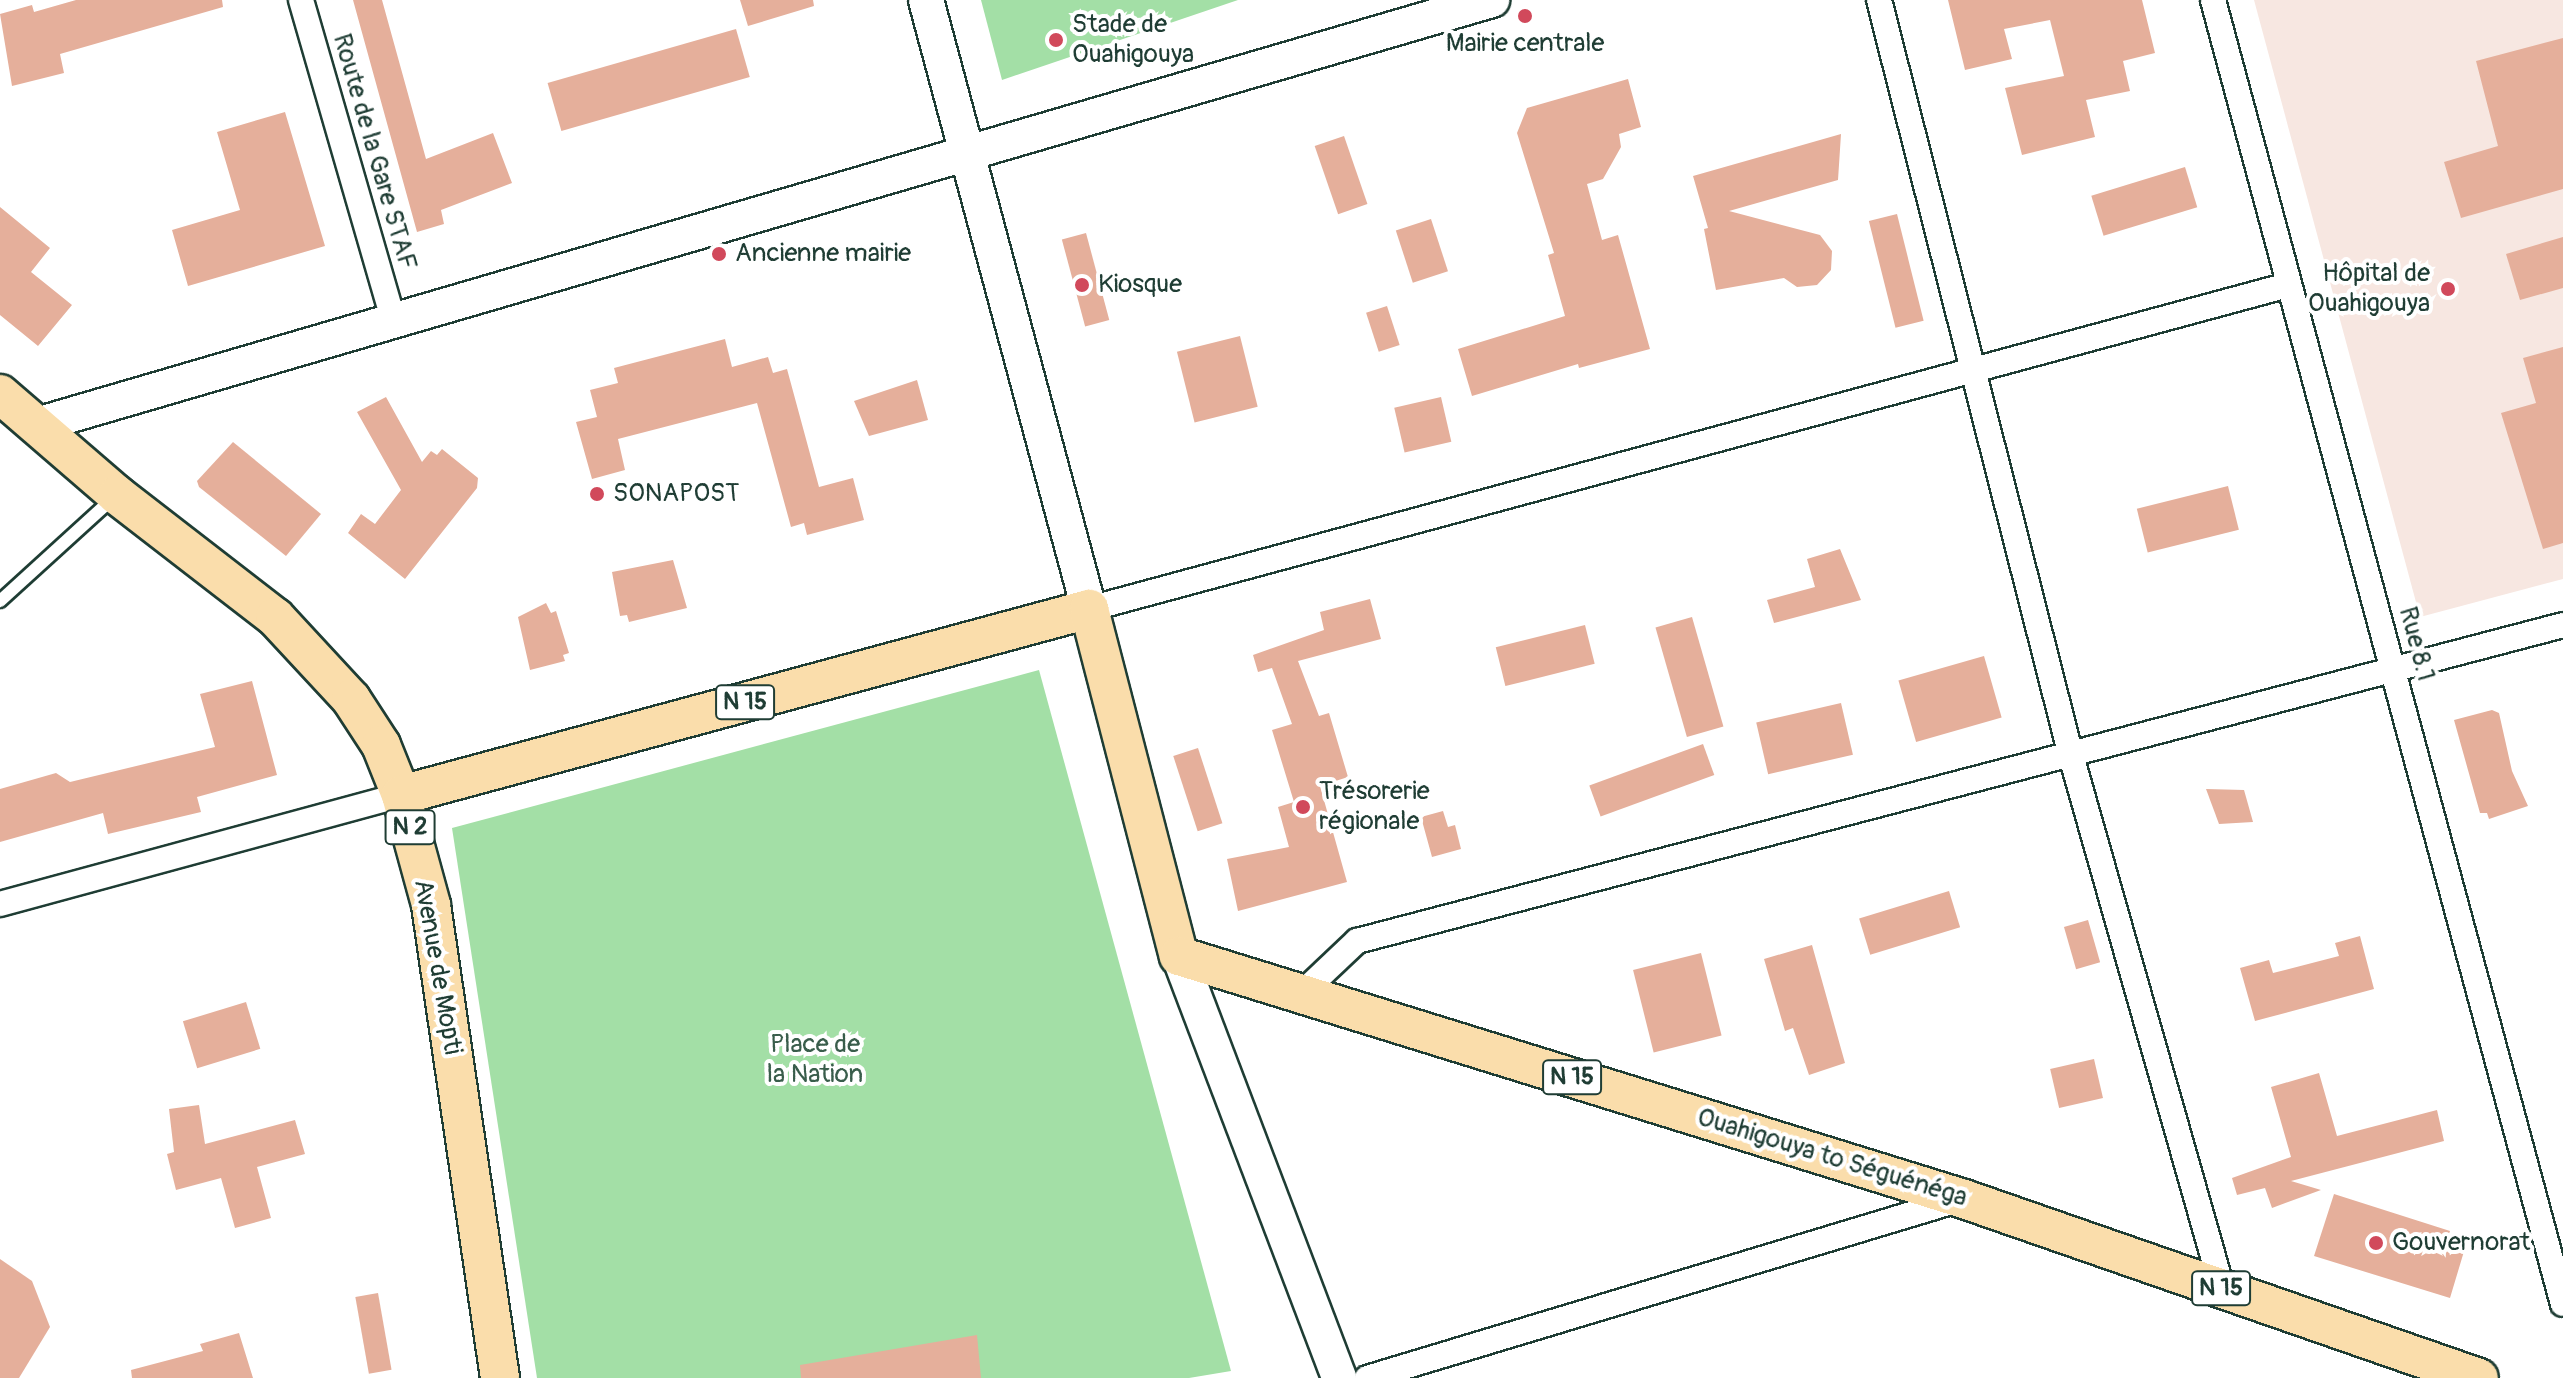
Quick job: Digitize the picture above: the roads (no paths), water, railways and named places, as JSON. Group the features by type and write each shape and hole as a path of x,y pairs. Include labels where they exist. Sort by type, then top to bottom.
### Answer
{"main road":[{"path":"926,0 1179,956 1339,1378"},
{"path":"40,424 1492,0"},
{"name":"Avenue de Mopti","path":"0,394 40,424 117,495 275,617 351,699 381,745 401,795 431,905 500,1378"},
{"name":"N 15","path":"401,795 1089,609"},
{"name":"Ouahigouya to Séguénéga","path":"1179,956 1964,1199 2479,1378"}],"street":[{"name":"Route de la Gare STAF","path":"301,0 393,319"},
{"path":"1879,0 1970,370 2070,752 2222,1288"},
{"name":"Rue 8.1","path":"2213,0 2563,1304"},
{"path":"1089,609 2288,285"},
{"path":"1302,993 1357,941 2393,666 2563,625"},
{"path":"0,904 401,795"},
{"path":"1367,1378 1964,1199"}],"lane":[{"path":"0,601 117,495"}],"place":[{"name":"Mairie centrale","path":"1525,16"},
{"name":"Stade de Ouahigouya","path":"1056,40"},
{"name":"Ancienne mairie","path":"719,254"},
{"name":"Kiosque","path":"1082,285"},
{"name":"Hôpital de Ouahigouya","path":"2448,289"},
{"name":"SONAPOST","path":"597,494"},
{"name":"Trésorerie régionale","path":"1303,807"},
{"name":"Gouvernorat","path":"2376,1243"}],"park label":[{"name":"Place de la Nation","path":"815,1060"}]}
